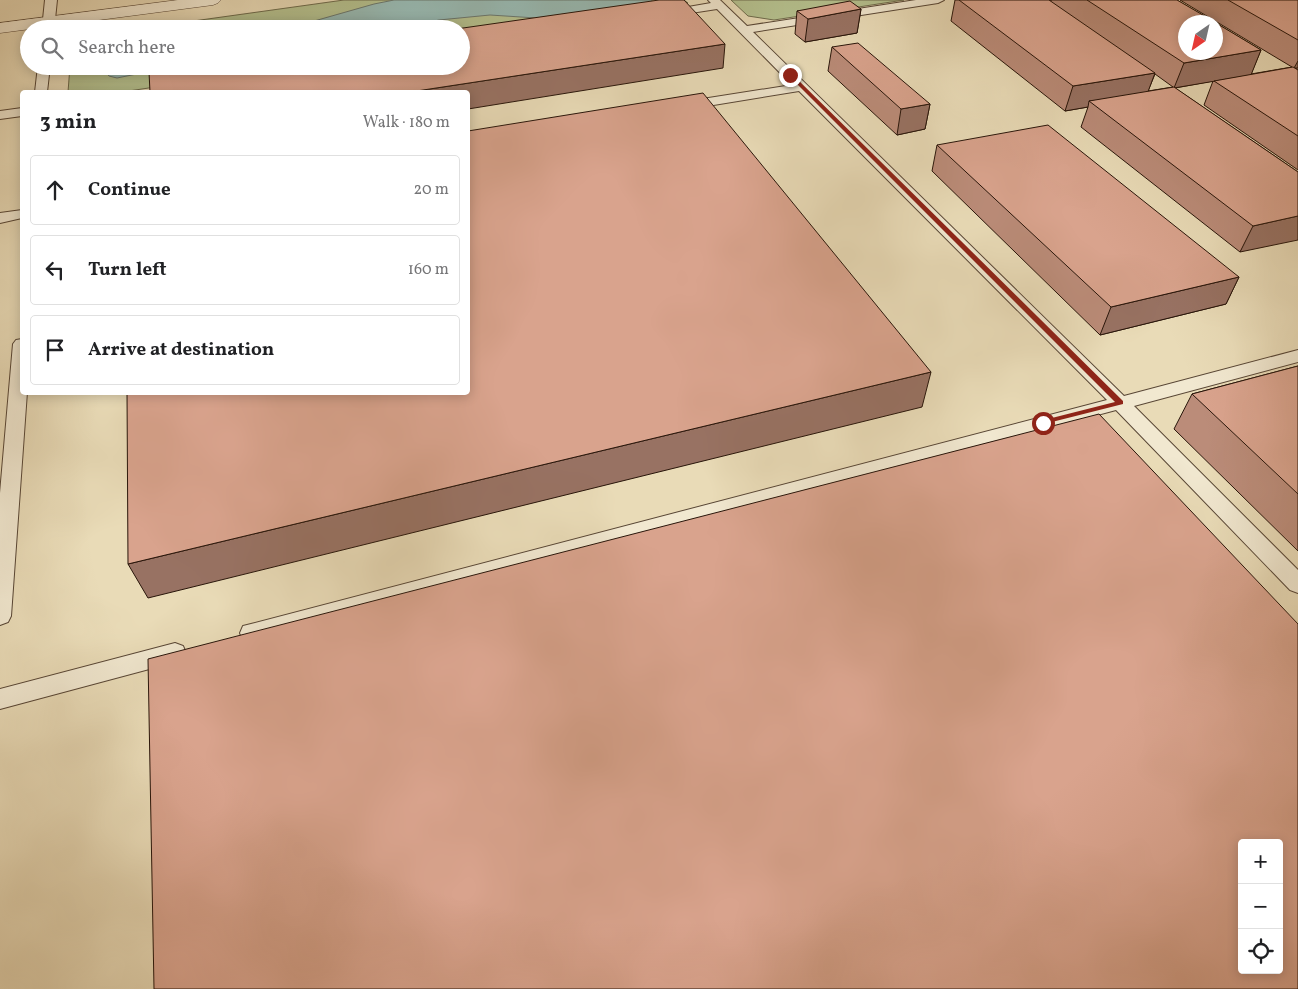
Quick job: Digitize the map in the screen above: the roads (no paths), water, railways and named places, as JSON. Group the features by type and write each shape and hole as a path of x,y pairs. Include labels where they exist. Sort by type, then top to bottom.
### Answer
{"street":[{"path":"81,20 213,0"},
{"path":"0,28 20,27"}],"lane":[{"path":"49,20 51,0"},
{"path":"744,30 938,0"},
{"path":"653,16 717,3 1120,403 1298,584"},
{"path":"41,90 43,75"},
{"path":"674,108 802,87"},
{"path":"0,115 20,112"},
{"path":"0,218 20,214"},
{"path":"232,638 1298,356"},
{"path":"0,616 20,369"},
{"path":"0,699 193,648"}],"water":[{"path":"394,0 652,0 651,2 536,18 490,15 439,20 318,20"},
{"path":"108,75 132,75 117,78"}]}
